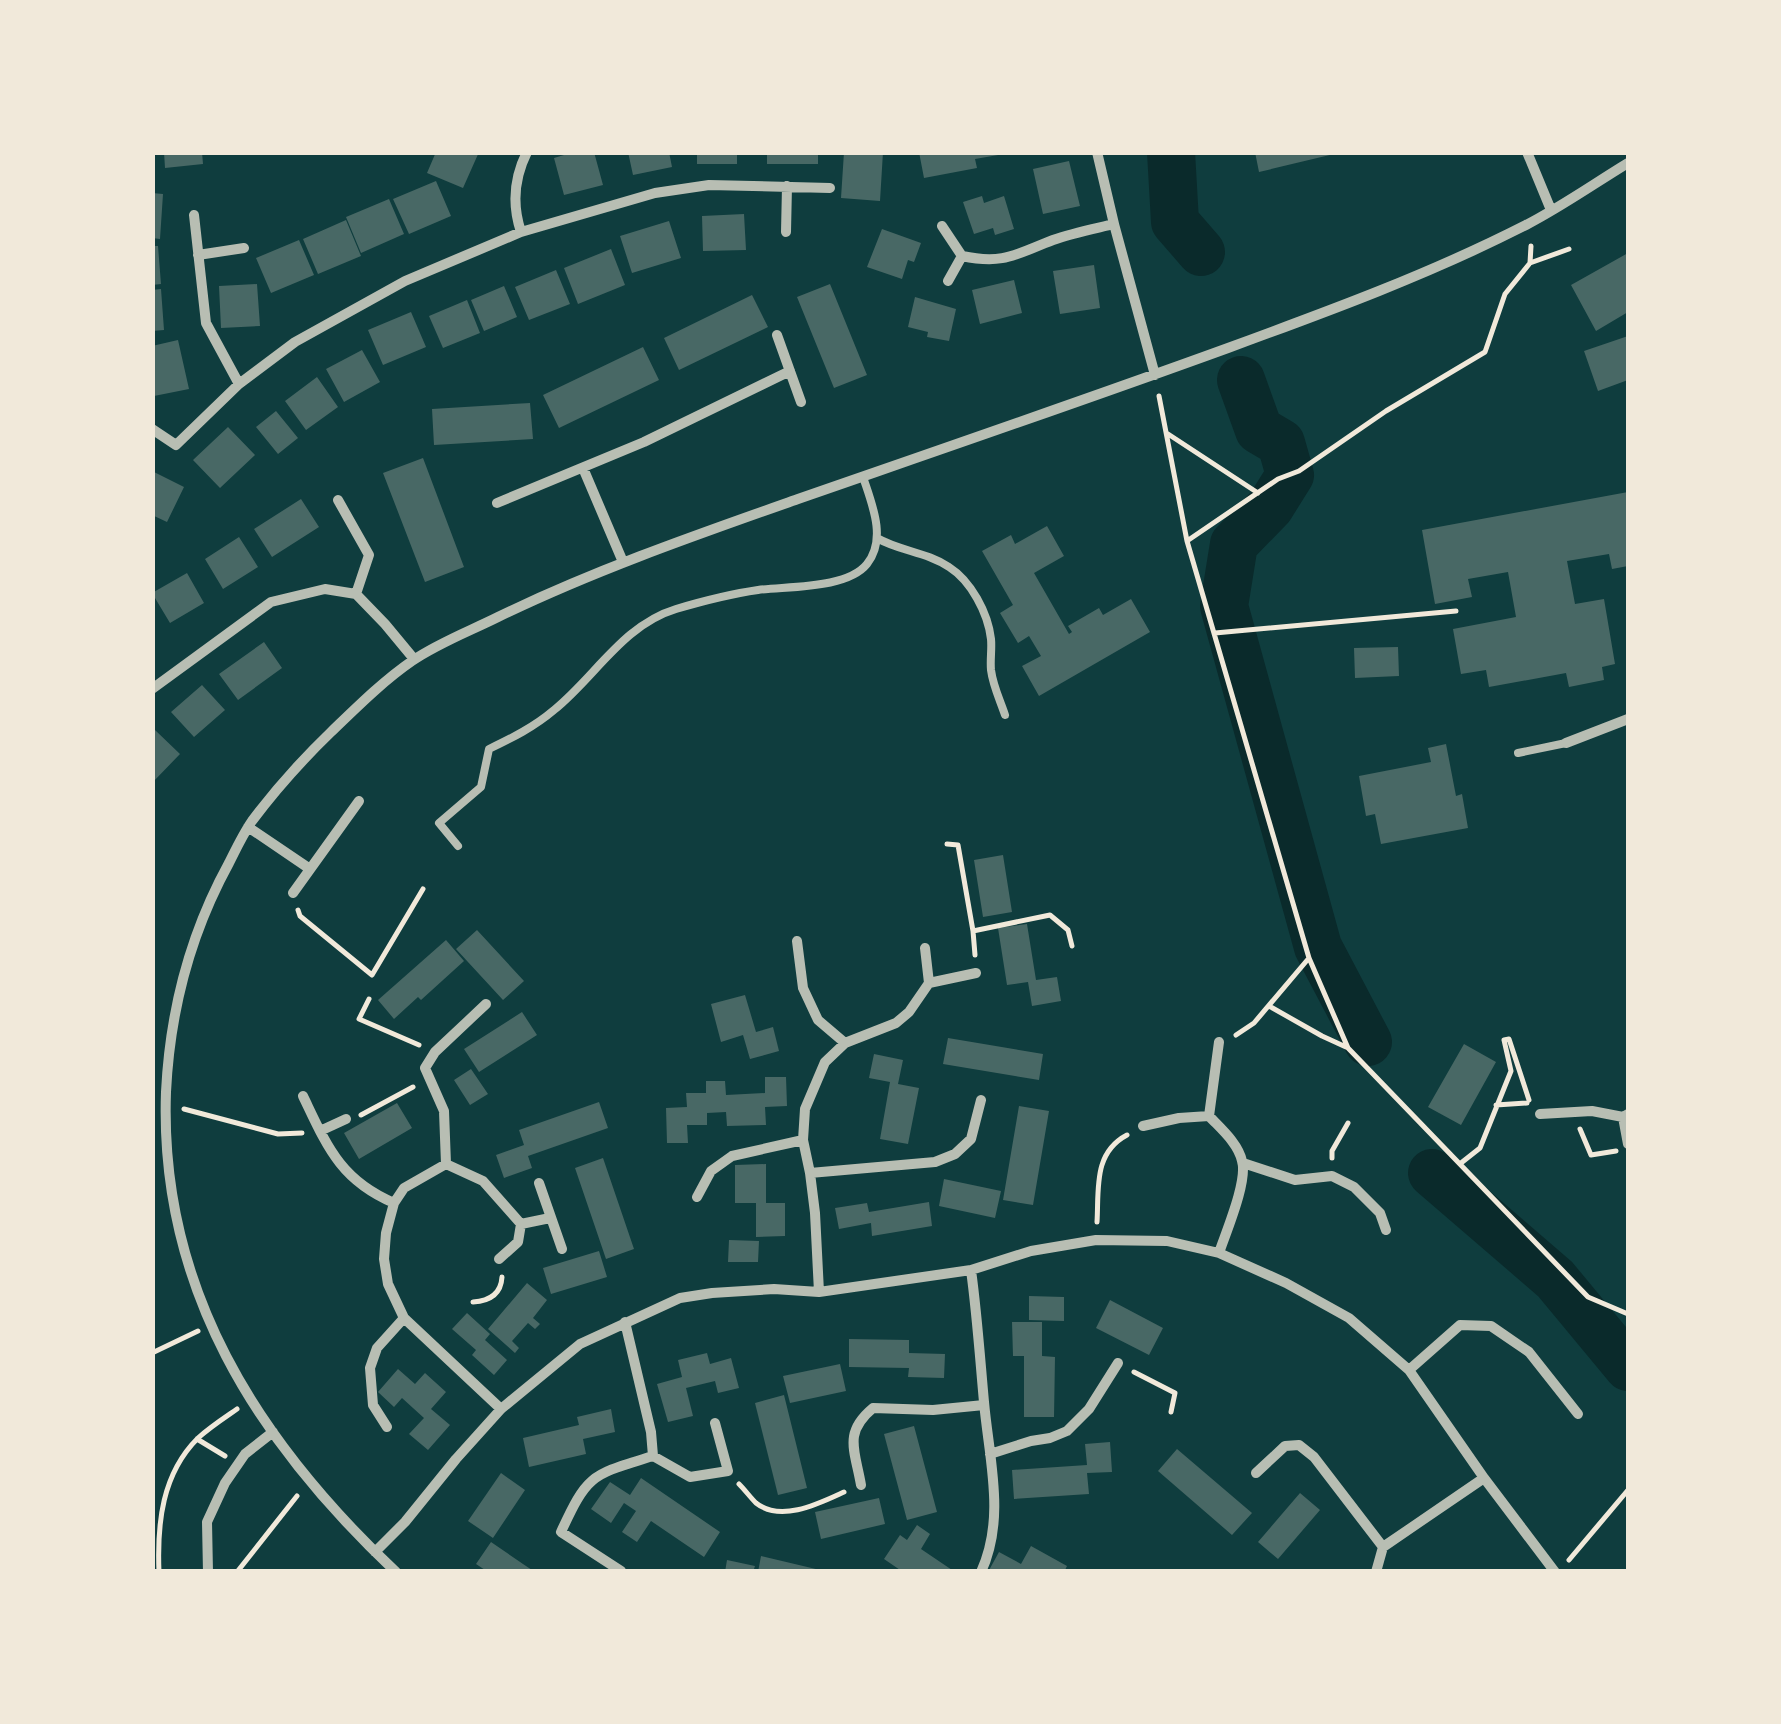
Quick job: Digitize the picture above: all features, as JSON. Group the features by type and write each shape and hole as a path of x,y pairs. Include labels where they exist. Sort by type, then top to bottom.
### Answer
{"street":[{"path":"521,232 515,182 527,152"},
{"path":"1097,152 1155,374"},
{"path":"1528,152 1551,210"},
{"path":"396,1572 309,1480 250,1398 210,1325 196,1290 171,1194 166,1155 168,1061 177,1000 190,951 207,906 248,826 284,780 359,704 414,659 564,585 1155,374 1437,267 1532,222 1628,163"},
{"path":"152,430 176,445 239,384 295,342 405,281 521,232 655,193 709,185 830,188"},
{"path":"786,232 787,186"},
{"path":"194,215 206,323 239,384"},
{"path":"942,226 962,256 981,260 1008,258 1062,237 1114,224"},
{"path":"198,255 244,248"},
{"path":"948,281 962,256"},
{"path":"777,335 802,402"},
{"path":"497,503 644,442 790,371"},
{"path":"583,468 623,562"},
{"path":"338,500 368,555 356,594"},
{"path":"152,689 271,602 326,588 356,594 414,659"},
{"path":"1566,743 1628,719"},
{"path":"293,893 358,801"},
{"path":"248,826 310,869"},
{"path":"797,940 803,988 818,1020 845,1043"},
{"path":"925,948 929,983"},
{"path":"819,1292 815,1213 803,1140 805,1109 825,1062 845,1043 896,1023 929,983 976,973"},
{"path":"446,1164 444,1111 424,1068 435,1052 486,1004"},
{"path":"1219,1042 1209,1116 1238,1150 1244,1177 1220,1253"},
{"path":"303,1096 339,1163 371,1194 394,1203"},
{"path":"810,1173 935,1162 955,1154 971,1139 980,1100"},
{"path":"1540,1114 1592,1111 1626,1116 1628,1146"},
{"path":"1143,1126 1209,1116"},
{"path":"320,1132 346,1119"},
{"path":"697,1197 711,1172 732,1156 803,1140"},
{"path":"1243,1163 1295,1180 1332,1176 1354,1187 1380,1213 1386,1230"},
{"path":"446,1164 404,1188 394,1203 384,1259 388,1284 404,1318 501,1409"},
{"path":"446,1164 482,1181 521,1224"},
{"path":"539,1183 562,1249"},
{"path":"521,1224 550,1218"},
{"path":"499,1259 518,1242 521,1224"},
{"path":"375,1552 501,1409 580,1344 680,1298 774,1289 819,1292 970,1270 1031,1251 1096,1240 1167,1241 1220,1253 1349,1318 1409,1370 1484,1478 1558,1572"},
{"path":"970,1270 995,1517 990,1552 981,1572"},
{"path":"386,1427 373,1405 370,1368 377,1348 404,1318"},
{"path":"624,1322 652,1432 654,1456"},
{"path":"1409,1370 1460,1325 1490,1326 1529,1352 1578,1414"},
{"path":"990,1454 1067,1431 1089,1409 1118,1363"},
{"path":"861,1485 852,1437 858,1420 872,1408 933,1410 984,1405"},
{"path":"620,1571 561,1532 578,1495 590,1480 610,1469 654,1456 690,1478 728,1471 716,1422"},
{"path":"208,1572 207,1522 225,1482 245,1454 273,1432"},
{"path":"1256,1473 1285,1446 1299,1446 1314,1457 1382,1547"},
{"path":"1376,1572 1382,1547 1484,1478"}],"lane":[{"path":"458,846 439,824 482,787 489,750 528,730 557,708 640,626 671,610 769,589 826,584 850,577 866,566 877,538 863,477"},
{"path":"877,538 946,564 963,577 989,625 991,669 1005,715"},
{"path":"1518,753 1566,743"}],"path":[{"path":"1530,264 1531,246"},
{"path":"1187,540 1278,479 1299,471 1386,411 1485,352 1505,294 1530,264 1569,249"},
{"path":"1159,396 1187,540 1308,958 1348,1048 1588,1297 1628,1314"},
{"path":"1167,433 1258,493"},
{"path":"1215,632 1456,611"},
{"path":"947,844 958,845 974,931 976,973"},
{"path":"293,893 300,916 372,976 423,889"},
{"path":"974,931 1050,915 1068,930 1072,946"},
{"path":"1219,1042 1243,1032 1270,1006 1308,958"},
{"path":"368,999 360,1018 435,1052"},
{"path":"1270,1006 1348,1048"},
{"path":"1460,1164 1480,1148 1496,1105 1511,1071 1504,1040 1509,1039 1530,1103 1496,1105"},
{"path":"346,1119 357,1118 430,1079"},
{"path":"184,1109 278,1134 320,1132"},
{"path":"1573,1112 1591,1156 1628,1146"},
{"path":"1332,1176 1332,1150 1348,1123"},
{"path":"1096,1240 1104,1155 1118,1140 1143,1126"},
{"path":"473,1302 486,1301 499,1291 499,1259"},
{"path":"152,1353 210,1325"},
{"path":"1118,1363 1175,1393 1171,1412"},
{"path":"159,1572 160,1513 166,1488 197,1439 250,1398"},
{"path":"197,1439 238,1464"},
{"path":"728,1471 759,1506 775,1510 801,1510 861,1485"},
{"path":"1558,1572 1628,1490"},
{"path":"237,1572 296,1496"}],"building":[{"path":"164,152 202,152 203,164 165,168"},
{"path":"436,152 479,152 463,188 427,173"},
{"path":"594,152 603,185 564,195 554,158"},
{"path":"628,152 669,152 672,167 633,175"},
{"path":"697,152 737,152 737,164 697,164"},
{"path":"767,152 818,152 818,164 767,164"},
{"path":"844,152 883,152 880,201 841,198"},
{"path":"919,152 1004,154 975,159 977,168 924,178"},
{"path":"1255,152 1334,152 1334,154 1259,172"},
{"path":"1069,161 1080,206 1043,214 1033,169"},
{"path":"436,181 451,216 409,234 393,199"},
{"path":"152,193 163,194 160,239 152,238"},
{"path":"982,196 984,203 1004,196 1014,229 995,235 993,228 974,234 963,202"},
{"path":"389,199 404,234 361,253 346,217"},
{"path":"744,214 746,250 703,251 702,216"},
{"path":"346,220 361,256 318,274 303,239"},
{"path":"669,221 681,258 632,273 620,236"},
{"path":"882,229 921,243 914,262 908,260 902,279 867,267"},
{"path":"299,240 314,275 271,293 256,258"},
{"path":"152,246 158,246 161,284 152,285"},
{"path":"611,249 625,285 578,304 564,268"},
{"path":"1628,253 1628,312 1596,331 1571,285"},
{"path":"1094,265 1100,308 1060,314 1053,271"},
{"path":"556,270 570,304 529,320 515,287"},
{"path":"1014,280 1022,313 980,324 972,290"},
{"path":"257,284 260,326 221,328 219,286"},
{"path":"830,284 867,375 834,388 797,297"},
{"path":"504,286 517,317 484,331 471,300"},
{"path":"161,289 164,330 152,331 152,290"},
{"path":"752,295 768,327 679,370 664,338"},
{"path":"915,297 956,309 949,341 927,337 928,332 908,327"},
{"path":"467,300 480,333 443,348 429,316"},
{"path":"411,312 426,347 383,365 368,330"},
{"path":"1628,336 1628,380 1598,391 1584,351"},
{"path":"178,340 189,389 154,396 152,346"},
{"path":"643,347 659,380 559,428 543,395"},
{"path":"362,350 380,382 344,402 326,369"},
{"path":"317,377 338,407 306,430 285,401"},
{"path":"530,403 533,439 434,445 432,409"},
{"path":"276,411 298,438 278,454 256,427"},
{"path":"228,427 255,455 220,488 193,460"},
{"path":"423,458 464,567 425,582 383,473"},
{"path":"152,471 184,487 167,522 152,515"},
{"path":"1628,492 1628,566 1612,569 1609,554 1567,561 1575,604 1604,599 1615,664 1602,667 1604,680 1569,687 1566,673 1489,687 1486,670 1461,674 1453,629 1516,617 1508,572 1468,579 1472,597 1435,604 1422,530"},
{"path":"301,499 319,527 272,557 254,529"},
{"path":"1047,526 1064,556 1034,573 1069,634 1072,632 1068,626 1099,608 1103,615 1131,599 1150,632 1039,696 1022,666 1041,656 1029,636 1018,643 1000,613 1013,605 982,551 1011,535 1015,544"},
{"path":"239,537 258,567 223,589 205,559"},
{"path":"187,573 204,603 170,623 152,593"},
{"path":"264,642 282,668 238,700 219,674"},
{"path":"1398,647 1399,676 1355,678 1354,648"},
{"path":"202,685 225,710 194,737 171,712"},
{"path":"155,730 180,754 152,783 152,733"},
{"path":"1446,744 1456,796 1462,794 1468,828 1381,844 1375,814 1366,816 1359,776 1431,762 1428,748"},
{"path":"1003,855 1012,912 983,917 974,860"},
{"path":"1027,924 1036,980 1057,977 1061,1001 1032,1006 1028,982 1007,985 998,928"},
{"path":"477,930 524,981 503,1000 456,949"},
{"path":"446,940 464,961 394,1019 378,1000"},
{"path":"745,995 756,1032 773,1027 779,1051 750,1059 743,1035 721,1042 711,1004"},
{"path":"522,1012 537,1035 479,1072 464,1049"},
{"path":"948,1038 1043,1054 1039,1080 943,1064"},
{"path":"1464,1044 1496,1062 1461,1125 1428,1107"},
{"path":"874,1054 903,1060 898,1084 919,1088 908,1144 880,1139 890,1082 869,1078"},
{"path":"471,1069 488,1094 470,1105 454,1080"},
{"path":"765,1077 786,1077 787,1106 765,1107 766,1125 727,1126 726,1112 707,1113 707,1125 687,1125 688,1143 667,1143 666,1108 687,1107 686,1093 706,1093 706,1081 725,1081 726,1095 765,1093"},
{"path":"599,1102 608,1128 528,1156 532,1168 504,1178 496,1155 524,1145 519,1130"},
{"path":"397,1103 412,1128 359,1159 344,1133"},
{"path":"1019,1106 1049,1111 1033,1205 1003,1200"},
{"path":"603,1158 634,1249 606,1259 575,1168"},
{"path":"766,1164 766,1203 785,1203 785,1236 756,1237 756,1203 735,1203 735,1165"},
{"path":"944,1179 1001,1191 995,1218 939,1206"},
{"path":"929,1202 932,1226 872,1236 871,1223 839,1229 835,1208 867,1203 869,1212"},
{"path":"729,1240 759,1241 758,1262 728,1262"},
{"path":"599,1251 607,1277 551,1294 543,1268"},
{"path":"527,1283 547,1300 533,1318 540,1324 535,1329 528,1323 512,1341 519,1348 515,1353 488,1329"},
{"path":"1029,1296 1064,1297 1064,1321 1029,1320"},
{"path":"1110,1300 1163,1328 1149,1355 1096,1328"},
{"path":"467,1313 490,1334 485,1340 507,1360 494,1375 472,1355 476,1350 452,1329"},
{"path":"1012,1322 1042,1322 1042,1356 1055,1357 1054,1417 1024,1417 1024,1356 1013,1356"},
{"path":"849,1339 909,1340 909,1353 945,1354 944,1378 908,1377 909,1368 849,1367"},
{"path":"707,1353 710,1364 731,1358 739,1388 718,1393 715,1381 686,1388 693,1416 668,1422 657,1384 682,1377 678,1360"},
{"path":"840,1364 846,1391 790,1403 783,1376"},
{"path":"398,1369 415,1384 425,1373 446,1392 431,1409 450,1425 428,1450 409,1434 424,1418 402,1398 394,1407 378,1392"},
{"path":"784,1395 807,1488 778,1495 755,1403"},
{"path":"611,1409 615,1432 583,1439 586,1454 529,1467 523,1438 579,1425 577,1417"},
{"path":"914,1426 937,1512 907,1520 884,1434"},
{"path":"1110,1442 1112,1472 1087,1473 1089,1494 1014,1499 1012,1470 1087,1465 1085,1444"},
{"path":"1177,1449 1252,1513 1232,1535 1158,1471"},
{"path":"501,1473 525,1490 493,1538 468,1521"},
{"path":"641,1478 720,1532 704,1557 651,1521 637,1542 622,1532 636,1511 624,1503 611,1523 591,1509 610,1482 630,1495"},
{"path":"1300,1493 1320,1510 1278,1559 1258,1542"},
{"path":"879,1498 885,1524 821,1539 815,1512"},
{"path":"917,1525 930,1534 921,1549 955,1572 903,1572 884,1559 900,1535 907,1540"},
{"path":"491,1542 535,1572 488,1572 476,1564"},
{"path":"1031,1546 1067,1566 1064,1572 988,1572 999,1552 1021,1564"},
{"path":"761,1556 820,1570 820,1572 758,1572"},
{"path":"727,1560 755,1566 753,1572 725,1572"}],"waterway":[{"path":"1171,152 1175,222 1201,252"},
{"path":"1241,380 1259,430 1281,443 1290,475 1270,507 1234,544 1224,606 1318,947 1368,1042"},
{"path":"1432,1173 1555,1279 1628,1367"}]}
